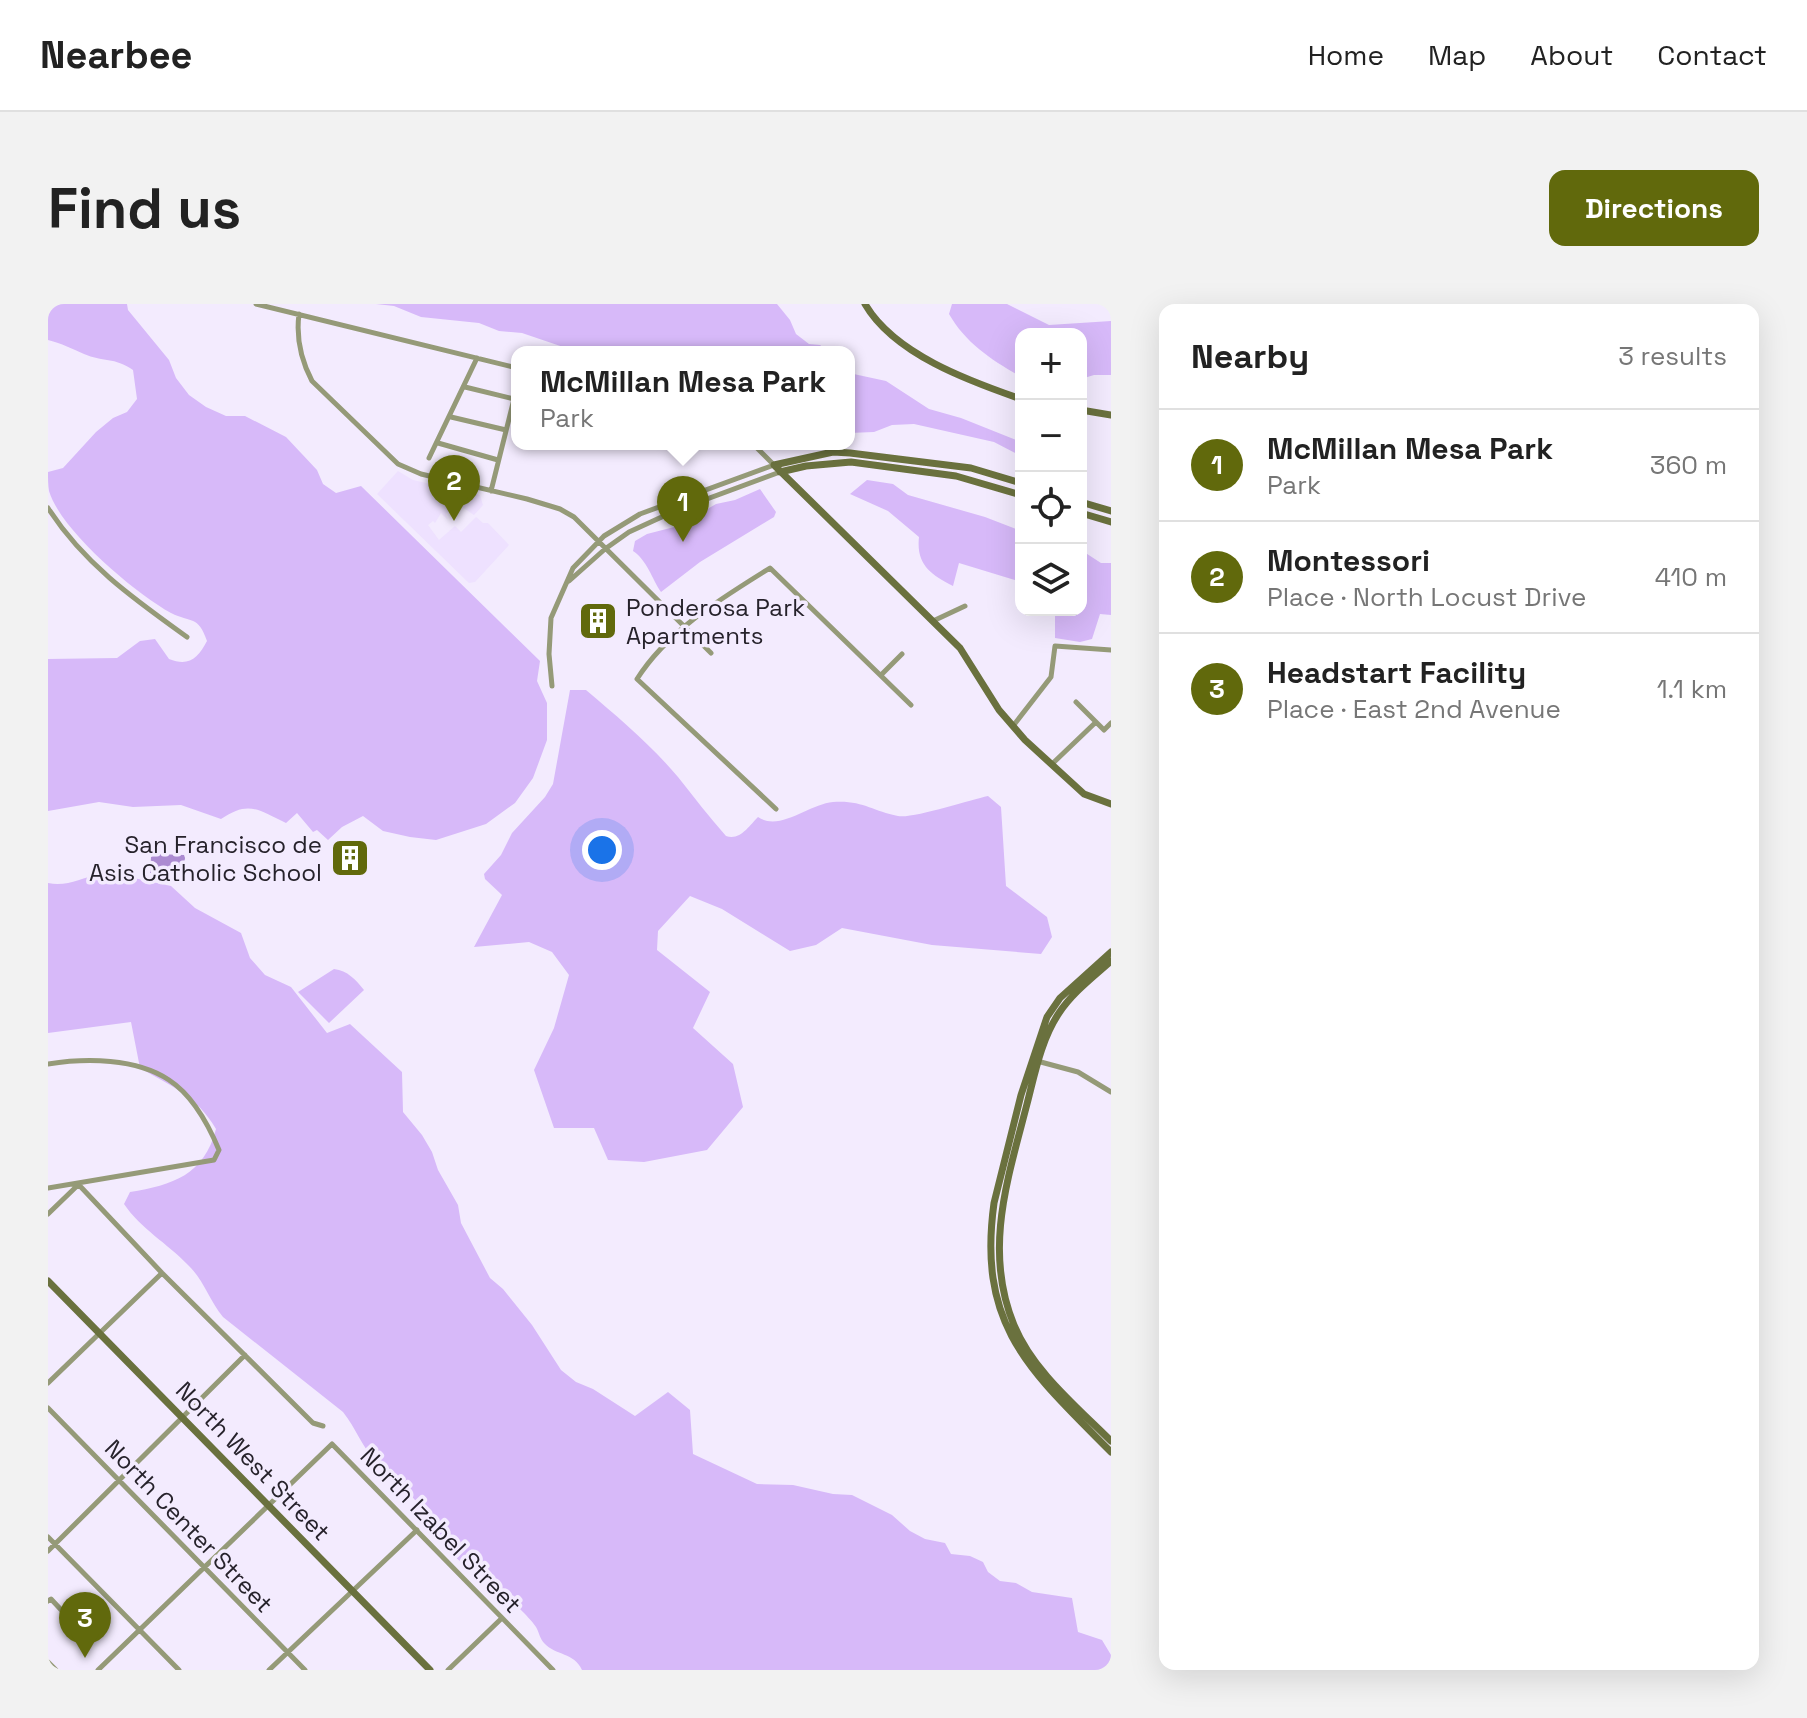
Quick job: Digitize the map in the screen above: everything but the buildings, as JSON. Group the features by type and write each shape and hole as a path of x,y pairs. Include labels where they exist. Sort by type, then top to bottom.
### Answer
{"street":[{"path":"256,304 511,366"},
{"path":"865,304 886,329 936,365 1015,397"},
{"path":"299,314 299,343 312,381 398,464 421,474 560,509 574,517 711,653"},
{"path":"429,458 477,358"},
{"path":"465,387 511,398"},
{"path":"491,491 511,411"},
{"path":"1087,411 1111,415"},
{"path":"451,417 506,430"},
{"path":"437,443 498,460"},
{"path":"759,450 969,659 1012,726 1084,794 1111,804"},
{"path":"854,458 956,476 1015,493"},
{"path":"552,686 551,618 573,568 598,543 631,518 777,469 854,458 971,468 1015,481"},
{"path":"569,582 629,532 777,469"},
{"path":"673,502 677,510"},
{"path":"1087,504 1111,511"},
{"path":"48,508 71,541 106,577 187,637"},
{"path":"1087,515 1111,522"},
{"path":"776,809 637,679 685,627 711,605 770,568 911,705"},
{"path":"933,621 965,606"},
{"path":"1012,726 1051,677 1055,646 1111,650"},
{"path":"881,675 902,654"},
{"path":"1076,702 1104,730 1111,723"},
{"path":"1051,765 1096,722"},
{"path":"1111,952 1060,998 1040,1032 999,1221 998,1261 1001,1283 1015,1327 1028,1351 1039,1367 1111,1441"},
{"path":"1111,961 1060,1012 1035,1060 994,1203 989,1266 994,1294 1005,1325 1032,1368 1111,1452"},
{"path":"1035,1060 1078,1072 1111,1092"},
{"path":"48,1064 79,1061 124,1063 165,1078 196,1108 219,1150 214,1160 48,1188"},
{"path":"48,1214 79,1184"},
{"path":"79,1184 162,1273 313,1423 323,1426"},
{"path":"48,1383 162,1273"},
{"name":"North West Street","path":"48,1281 430,1670"},
{"path":"48,1551 245,1355"},
{"name":"North Center Street","path":"48,1408 305,1670"},
{"name":"North Izabel Street","path":"268,1505 332,1444 553,1670"},
{"path":"98,1670 268,1505"},
{"path":"269,1670 417,1530"},
{"path":"48,1537 179,1670"},
{"path":"48,1601 51,1599 65,1614"},
{"path":"448,1670 502,1618"},
{"path":"48,1662 56,1670"}],"shaded area":[{"path":"48,304 127,304 128,310 169,360 176,378 189,395 226,416 245,416 286,437 317,470 323,484 336,493 361,486 540,661 537,681 547,703 547,740 533,778 515,803 486,824 436,840 383,831 363,816 342,827 328,840 317,830 313,832 297,813 286,823 246,808 221,819 181,805 133,807 99,802 48,811 48,659 117,658 140,641 155,639 169,659 182,662 196,656 207,641 197,623 156,604 101,560 56,507 49,491 48,472 63,468 96,432 113,418 127,412 137,399 133,370 48,340"},
{"path":"376,304 777,304 790,320 796,334 809,344 821,346 560,346 479,323 421,317 394,306"},
{"path":"952,304 1007,304 1049,325 1111,321 1111,375 1087,377 1087,328 1015,328 1015,373 970,341 949,314"},
{"path":"855,374 886,381 929,409 1015,440 1015,453 994,442 914,424 892,425 874,432 855,433"},
{"path":"398,471 413,480 480,495 483,505 474,515 456,503 453,512 450,510 446,514 448,520 441,513 435,523 433,521 428,525 439,540 455,526 461,532 476,517 488,523 509,545 475,582 469,583 377,494"},
{"path":"867,480 893,484 908,495 1015,529 1015,580 959,563 953,586 926,567 920,554 919,537 888,511 850,494"},
{"path":"760,489 776,512 774,517 700,562 661,592 646,564 633,551 635,541 647,534 678,526 716,504"},
{"path":"1087,554 1101,563 1111,563 1111,615 1100,614 1092,639 1080,642 1055,638 1055,616 1087,616"},
{"path":"570,690 586,690 634,732 668,765 726,836 740,835 758,817 776,821 833,802 852,803 905,816 988,796 1001,807 1006,886 1047,917 1052,937 1041,954 932,945 842,928 816,945 790,951 722,909 690,896 658,931 657,950 710,992 693,1028 733,1064 743,1107 707,1150 644,1162 608,1160 594,1128 554,1128 534,1070 554,1028 569,975 552,952 529,942 474,947 502,895 485,879 484,874 501,855 512,833 553,784"},
{"path":"156,854 184,855 183,871 179,875 150,873 151,857"},
{"path":"100,874 171,886 195,908 241,933 250,958 265,975 291,987 327,1033 350,1024 402,1072 403,1112 432,1152 438,1170 458,1205 461,1223 490,1278 532,1325 561,1370 576,1382 593,1389 635,1416 668,1392 690,1410 693,1454 757,1484 793,1485 852,1495 892,1515 925,1539 945,1543 951,1554 970,1556 983,1562 988,1572 1000,1581 1016,1583 1032,1592 1072,1598 1078,1632 1102,1640 1111,1655 1111,1670 582,1670 574,1660 549,1647 520,1609 444,1546 418,1503 371,1456 343,1412 223,1317 194,1271 138,1221 124,1204 130,1192 173,1181 195,1167 211,1145 216,1129 192,1100 140,1068 131,1022 48,1033 48,883 68,883"},
{"path":"334,969 351,976 364,990 329,1023 298,992"}],"place":[{"name":"Montessori","path":"454,521"},
{"name":"McMillan Mesa Park","path":"683,542"},
{"name":"Ponderosa Park Apartments","path":"598,621"},
{"name":"San Francisco de Asis Catholic School","path":"350,858"},
{"name":"Headstart Facility","path":"85,1658"}]}
